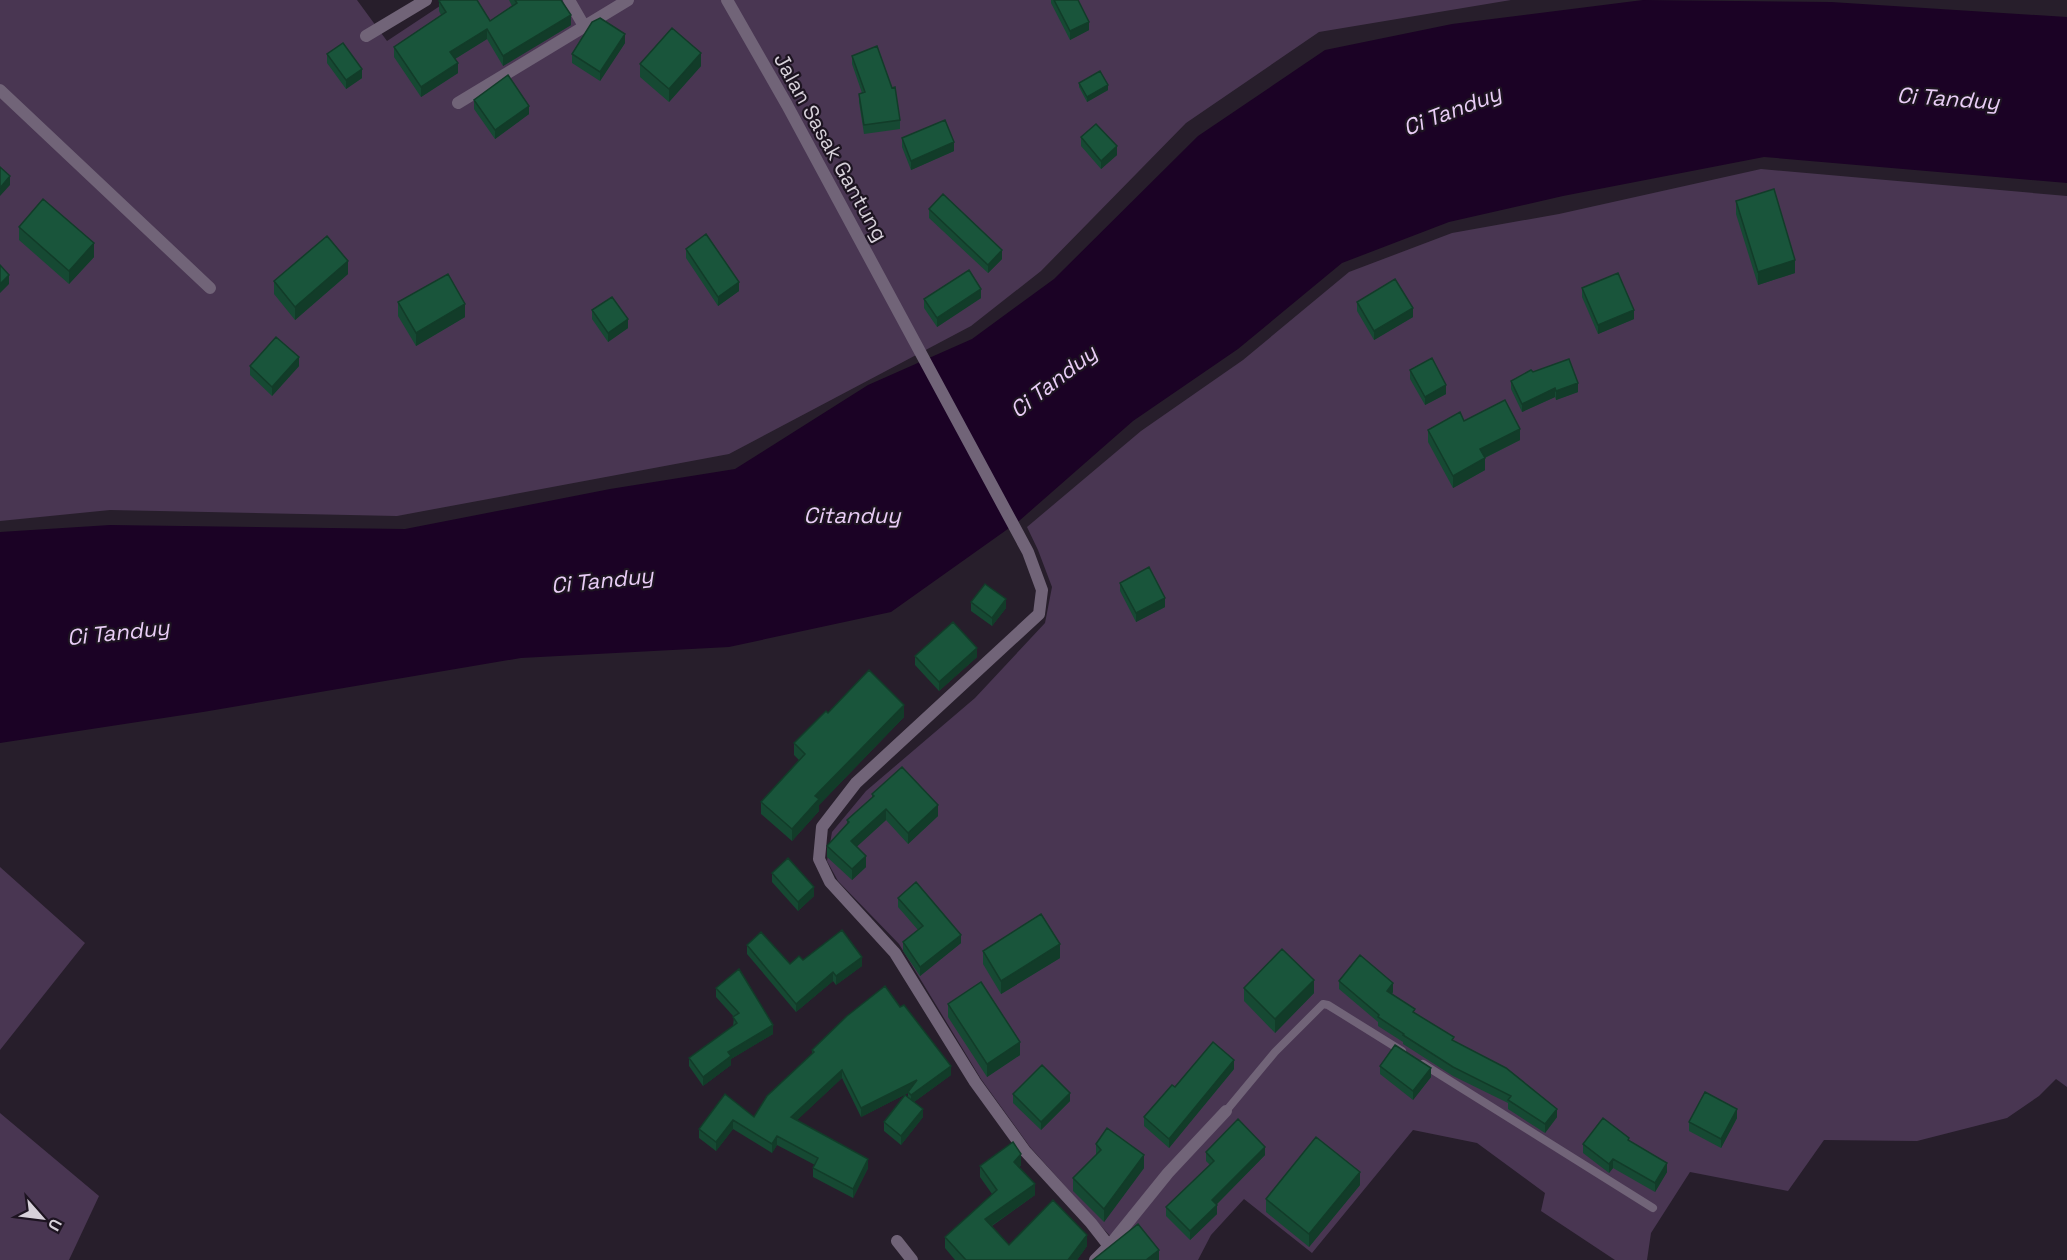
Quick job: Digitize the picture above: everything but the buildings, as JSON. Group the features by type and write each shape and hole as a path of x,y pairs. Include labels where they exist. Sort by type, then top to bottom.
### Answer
{"street":[{"path":"366,36 413,4 426,0"},
{"path":"569,0 584,26"},
{"path":"458,103 628,0"},
{"name":"Jalan Sasak Gantung","path":"727,0 787,105 1028,552 1042,590 1039,614 856,783 835,808 822,827 819,859 830,882 895,953 975,1082 1025,1151 1109,1246"},
{"path":"0,90 210,288"},
{"path":"1095,1260 1168,1173 1226,1111"},
{"path":"897,1241 912,1260"}],"lane":[{"path":"1226,1111 1275,1052 1317,1008 1323,1004 1329,1005 1653,1208"}],"shaded area":[{"path":"0,0 357,0 387,41 449,0 1511,0 1319,32 1186,123 1041,271 971,326 729,454 397,516 110,510 0,521"},
{"path":"1761,169 2067,196 2067,1087 2056,1079 2039,1096 2007,1118 1917,1141 1824,1140 1788,1191 1690,1172 1651,1233 1647,1260 1615,1260 1541,1211 1545,1193 1477,1143 1413,1130 1312,1253 1244,1199 1211,1235 1198,1260 1107,1260 1110,1236 1030,1147 981,1079 899,944 838,881 827,861 832,832 866,791 975,698 1045,623 1052,587 1027,527 1141,431 1243,360 1349,272 1452,233 1559,214"},
{"path":"0,867 85,943 0,1050"},
{"path":"0,1113 99,1196 69,1260 0,1260"}],"water":[{"name":"Citanduy","path":"1643,0 1831,2 2067,17 2067,183 1764,157 1563,196 1449,222 1342,263 1238,349 1133,421 1019,521 891,612 729,647 521,658 203,712 0,743 0,532 110,525 405,529 610,489 735,469 868,385 972,339 1054,279 1198,136 1325,50 1452,24"}],"water label":[{"name":"Ci Tanduy","path":"1948,98"},
{"name":"Ci Tanduy","path":"1452,110"},
{"name":"Ci Tanduy","path":"1053,381"},
{"name":"Ci Tanduy","path":"602,580"},
{"name":"Ci Tanduy","path":"118,632"}]}
